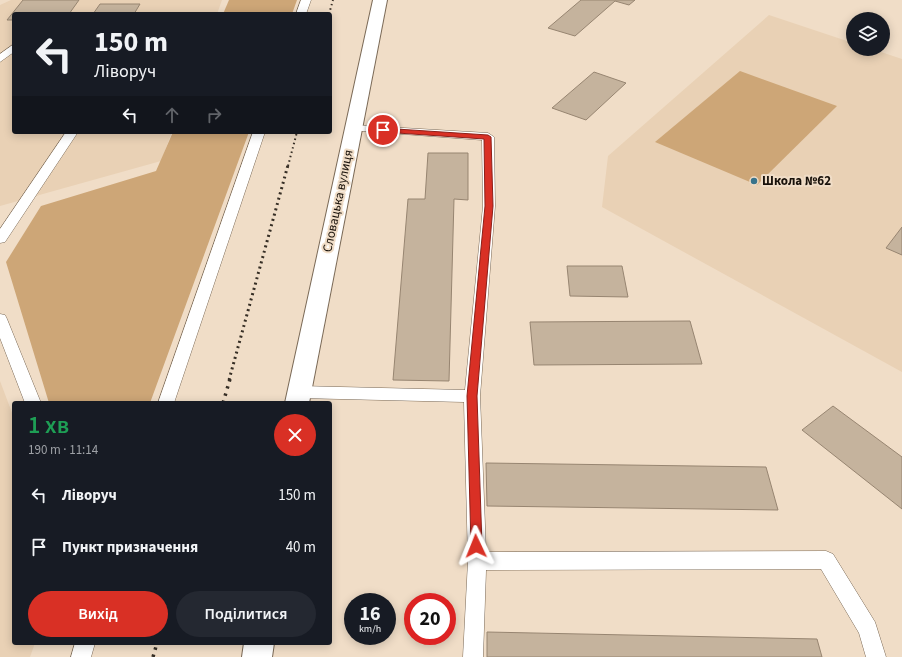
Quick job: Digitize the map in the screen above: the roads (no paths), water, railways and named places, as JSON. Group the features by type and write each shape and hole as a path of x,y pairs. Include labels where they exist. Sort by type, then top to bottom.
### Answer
{"street":[{"name":"Словацька вулиця","path":"298,398 380,0"},
{"path":"257,657 260,645"}],"lane":[{"path":"302,12 306,0"},
{"path":"0,59 12,49"},
{"path":"353,128 488,137 489,206 472,396 477,561 473,657"},
{"path":"0,239 71,134"},
{"path":"167,401 258,134"},
{"path":"0,318 32,401"},
{"path":"298,398 472,396"},
{"path":"477,561 826,560 868,629 876,657"},
{"path":"81,657 84,645"}],"railway":[{"path":"330,12 333,0"},
{"path":"288,166 296,134"},
{"path":"229,380 288,165"},
{"path":"224,401 230,379"},
{"path":"153,657 156,645"}],"place":[{"name":"Школа №62","path":"754,181"}]}
